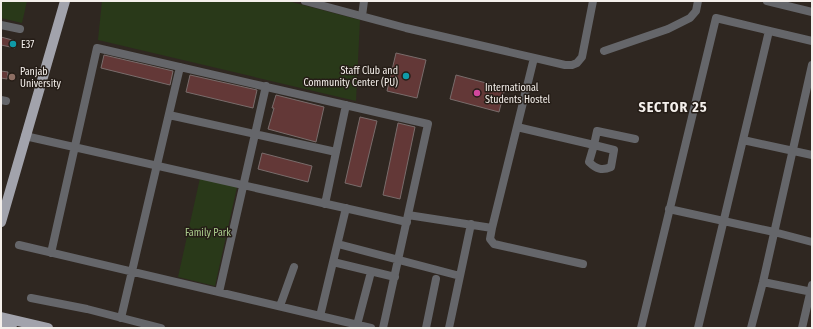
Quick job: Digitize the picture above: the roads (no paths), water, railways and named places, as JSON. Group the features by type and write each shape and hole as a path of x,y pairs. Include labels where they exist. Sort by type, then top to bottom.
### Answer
{"main road":[{"path":"1,202 59,1"},
{"path":"1,222 64,1"},
{"path":"1,317 48,328"},
{"path":"1,326 12,328"}],"street":[{"path":"305,1 565,65 577,63 582,57 593,1"},
{"path":"362,16 364,1"},
{"path":"604,51 668,29 690,18 696,11 698,1"},
{"path":"768,1 791,4 812,12"},
{"path":"641,328 716,18 812,41"},
{"path":"1,25 20,29"},
{"path":"698,328 769,31"},
{"path":"51,253 97,48 266,86 428,124 383,328"},
{"path":"534,58 490,239 494,244 583,264"},
{"path":"751,328 763,282 812,65"},
{"path":"121,318 180,67"},
{"path":"218,292 266,86"},
{"path":"325,204 346,105"},
{"path":"169,115 336,152"},
{"path":"517,127 594,145 597,131 635,139"},
{"path":"25,136 325,204 408,218 471,224 492,228"},
{"path":"743,140 812,155"},
{"path":"320,316 346,208"},
{"path":"669,209 812,242"},
{"path":"449,328 471,224"},
{"path":"338,244 460,276"},
{"path":"19,245 371,328"},
{"path":"333,262 395,277"},
{"path":"280,306 294,266"},
{"path":"357,325 372,272"},
{"path":"426,328 436,279"},
{"path":"763,282 811,289 802,328"},
{"path":"31,298 87,309 161,328"}],"place":[{"name":"E37","path":"13,44"},
{"name":"Staff Club and Community Center (PU)","path":"406,76"},
{"name":"Panjab University","path":"12,77"},
{"name":"International Students Hostel","path":"477,93"}],"district":[{"name":"SECTOR 25","path":"673,107"}],"park label":[{"name":"Family Park","path":"208,232"}]}
